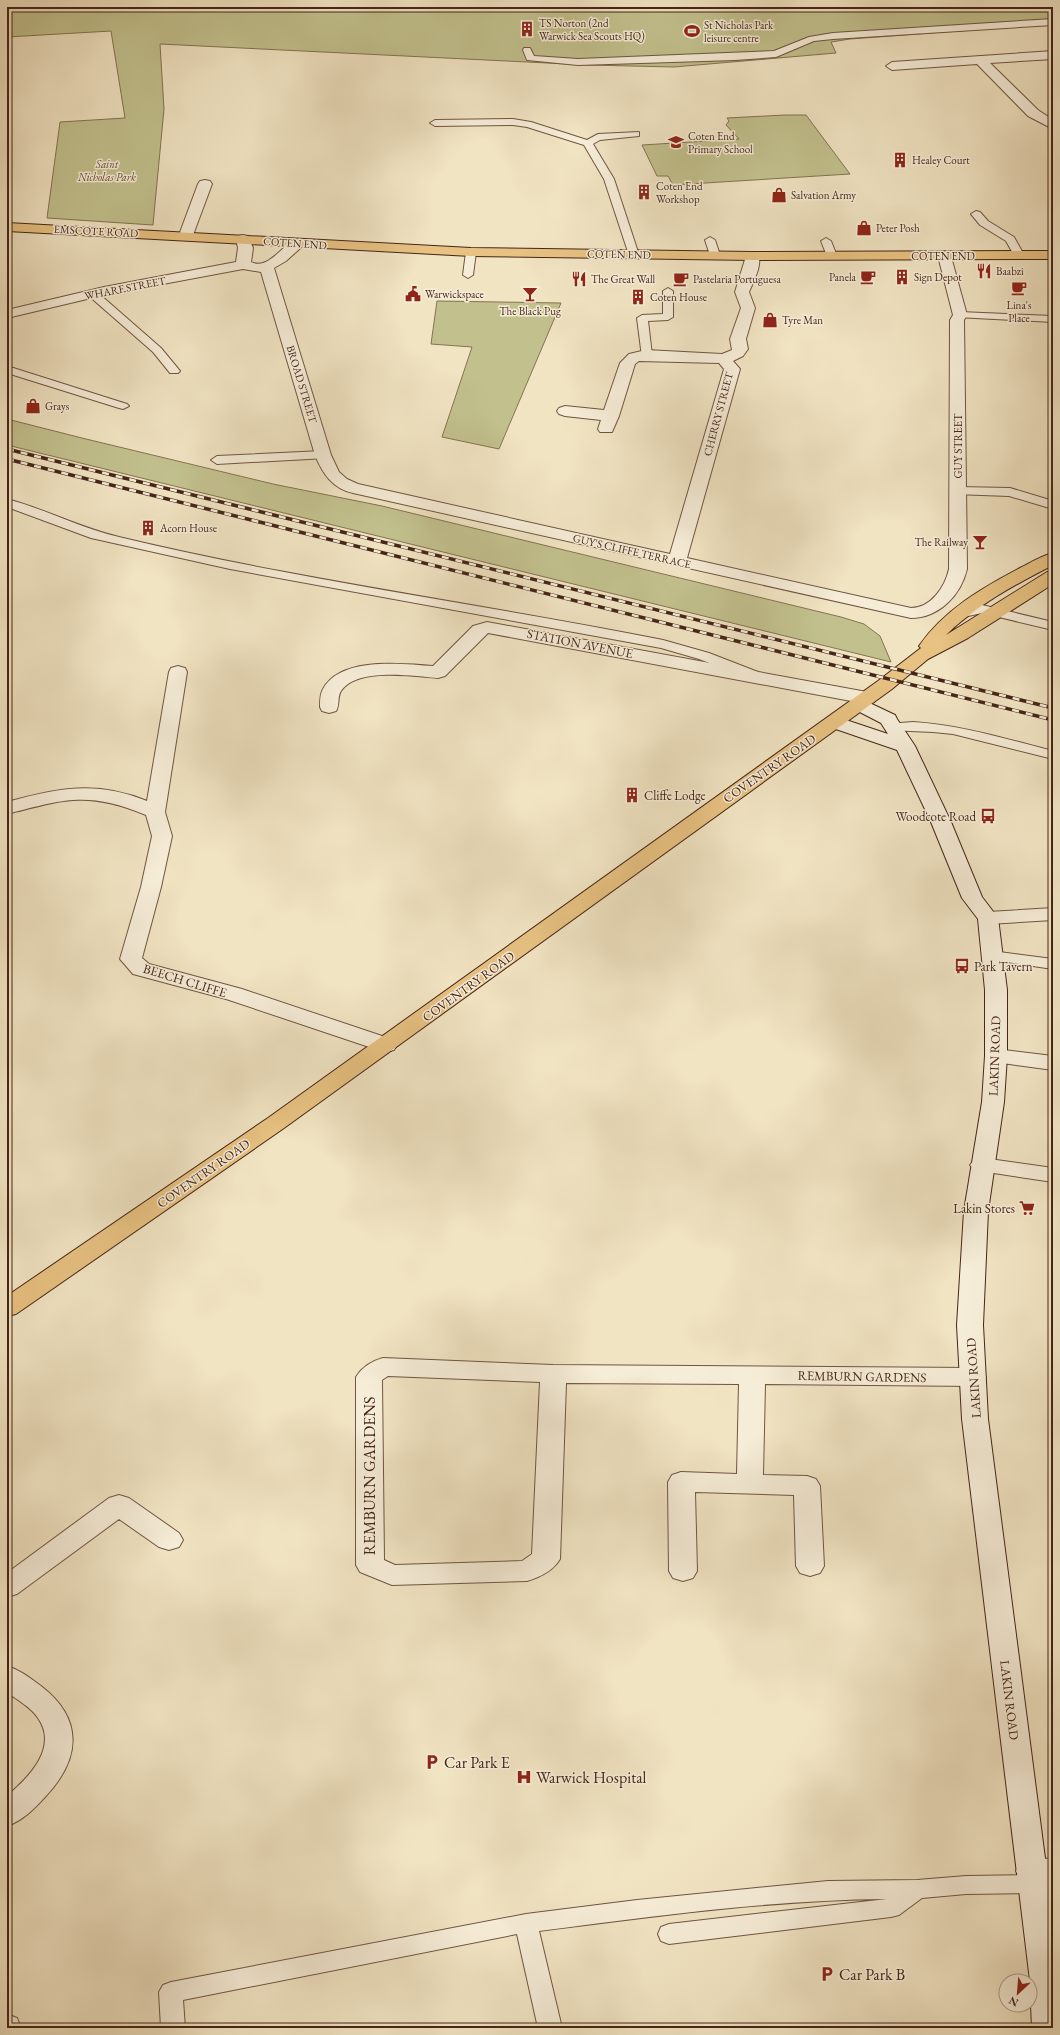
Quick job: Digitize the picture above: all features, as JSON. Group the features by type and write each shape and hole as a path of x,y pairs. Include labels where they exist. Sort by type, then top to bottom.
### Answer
{"main road":[{"name":"EMSCOTE ROAD","path":"7,227 186,235"},
{"name":"COTEN END","path":"186,235 299,243 471,252 752,256 1053,255"},
{"name":"COVENTRY ROAD","path":"922,655 934,637 959,614 988,593 1053,558"},
{"name":"COVENTRY ROAD","path":"7,1308 263,1132 386,1045 863,701 922,655 962,634 1053,576"}],"street":[{"path":"892,66 1053,56"},
{"path":"980,60 1033,113 1053,125"},
{"path":"186,235 204,184"},
{"path":"243,239 247,252 244,259 244,265 253,268 267,267 299,243"},
{"name":"CHERRY STREET","path":"677,561 732,369 724,359 738,353 740,349 738,339 748,308 742,292 752,264 752,256"},
{"name":"GUY STREET","path":"911,614 923,612 930,608 946,593 957,577 959,318 945,256"},
{"name":"WHARF STREET","path":"7,314 93,294 244,265"},
{"name":"BROAD STREET","path":"267,267 323,455 335,479 353,488"},
{"path":"565,411 609,422 630,360 639,355 724,359"},
{"name":"GUY'S CLIFFE TERRACE","path":"353,488 911,614"},
{"name":"STATION AVENUE","path":"329,708 331,691 338,683 349,677 360,672 372,670 438,672 479,630 487,627 760,678 863,701"},
{"name":"BEECH CLIFFE","path":"178,672 155,812 162,836 153,880 131,959 141,969 234,994 386,1045"},
{"path":"863,701 888,719 898,736 941,822 972,898 988,918 1053,914"},
{"path":"834,722 898,736"},
{"path":"7,808 56,795 76,792 102,794 131,801 155,812"},
{"name":"LAKIN ROAD","path":"988,918 996,990 996,1056 993,1102 976,1211 970,1324 976,1427 1039,1876 1050,1997 1048,2028"},
{"path":"996,1056 1053,1063"},
{"path":"982,1165 1053,1175"},
{"name":"REMBURN GARDENS","path":"553,1374 546,1559 527,1571 392,1575 370,1565 369,1377 383,1367 553,1374 752,1374 973,1377"},
{"path":"750,1483 752,1374"},
{"path":"683,1571 681,1482 807,1486 810,1566"},
{"path":"7,1587 119,1505 169,1540"},
{"path":"7,1677 49,1711 56,1724 58,1745 53,1766 46,1777 33,1792 7,1814"}],"lane":[{"path":"527,50 530,58 578,62 735,57 776,54 812,39 833,36 1053,22"},
{"path":"435,123 513,122 528,124 588,144 609,179 634,255"},
{"path":"588,144 598,137 636,134"},
{"path":"976,214 984,223 1010,239 1019,256"},
{"path":"710,240 715,255"},
{"path":"826,241 832,256"},
{"path":"468,275 471,252"},
{"path":"646,355 642,318 668,317 668,291"},
{"path":"93,294 157,350 174,371"},
{"path":"959,318 1053,319"},
{"path":"7,370 123,406"},
{"path":"217,460 323,455"},
{"path":"958,491 1010,492 1053,505"},
{"path":"7,503 89,533 118,541 230,565 641,640 704,656 760,678"},
{"path":"959,614 982,609 1053,626"},
{"path":"898,736 913,725 943,727 1053,755"},
{"path":"992,956 1053,964"},
{"path":"173,2028 171,1992 526,1923 637,1909 828,1890 917,1889 966,1885 1039,1876"},
{"path":"669,1934 891,1908 917,1889"},
{"path":"526,1923 550,2028"}],"green space":[{"name":"Saint Nicholas Park","path":"7,7 1053,7 1053,24 850,39 831,42 836,53 674,67 588,65 160,44 164,109 153,225 47,218 60,122 125,118 111,31 7,37"},
{"path":"806,115 850,174 673,185 668,176 657,176 642,145 739,139 726,125 729,121 727,118"},
{"path":"437,301 561,303 499,449 442,437 472,347 431,344"},
{"path":"7,419 273,484 382,506 841,617 864,624 880,636 891,662 7,445"}],"railway":[{"path":"7,449 1053,708"},
{"path":"7,459 1053,720"}],"place":[{"name":"TS Norton (2nd Warwick Sea Scouts HQ)","path":"527,29"},
{"name":"St Nicholas Park leisure centre","path":"692,31"},
{"name":"Coten End Primary School","path":"676,142"},
{"name":"Healey Court","path":"900,160"},
{"name":"Coten End Workshop","path":"644,192"},
{"name":"Salvation Army","path":"779,195"},
{"name":"Peter Posh","path":"864,228"},
{"name":"Baabzi","path":"984,271"},
{"name":"Panela","path":"868,277"},
{"name":"Sign Depot","path":"902,277"},
{"name":"The Great Wall","path":"579,279"},
{"name":"Pastelaria Portuguesa","path":"681,279"},
{"name":"Lina's Place","path":"1019,288"},
{"name":"Warwickspace","path":"413,294"},
{"name":"The Black Pug","path":"530,294"},
{"name":"Coten House","path":"638,297"},
{"name":"Tyre Man","path":"770,320"},
{"name":"Grays","path":"33,406"},
{"name":"Acorn House","path":"148,528"},
{"name":"The Railway","path":"980,542"},
{"name":"Cliffe Lodge","path":"632,795"},
{"name":"Woodcote Road","path":"988,816"},
{"name":"Park Tavern","path":"962,966"},
{"name":"Lakin Stores","path":"1027,1208"},
{"name":"Car Park E","path":"432,1762"},
{"name":"Warwick Hospital","path":"524,1777"},
{"name":"Car Park B","path":"827,1974"}]}
